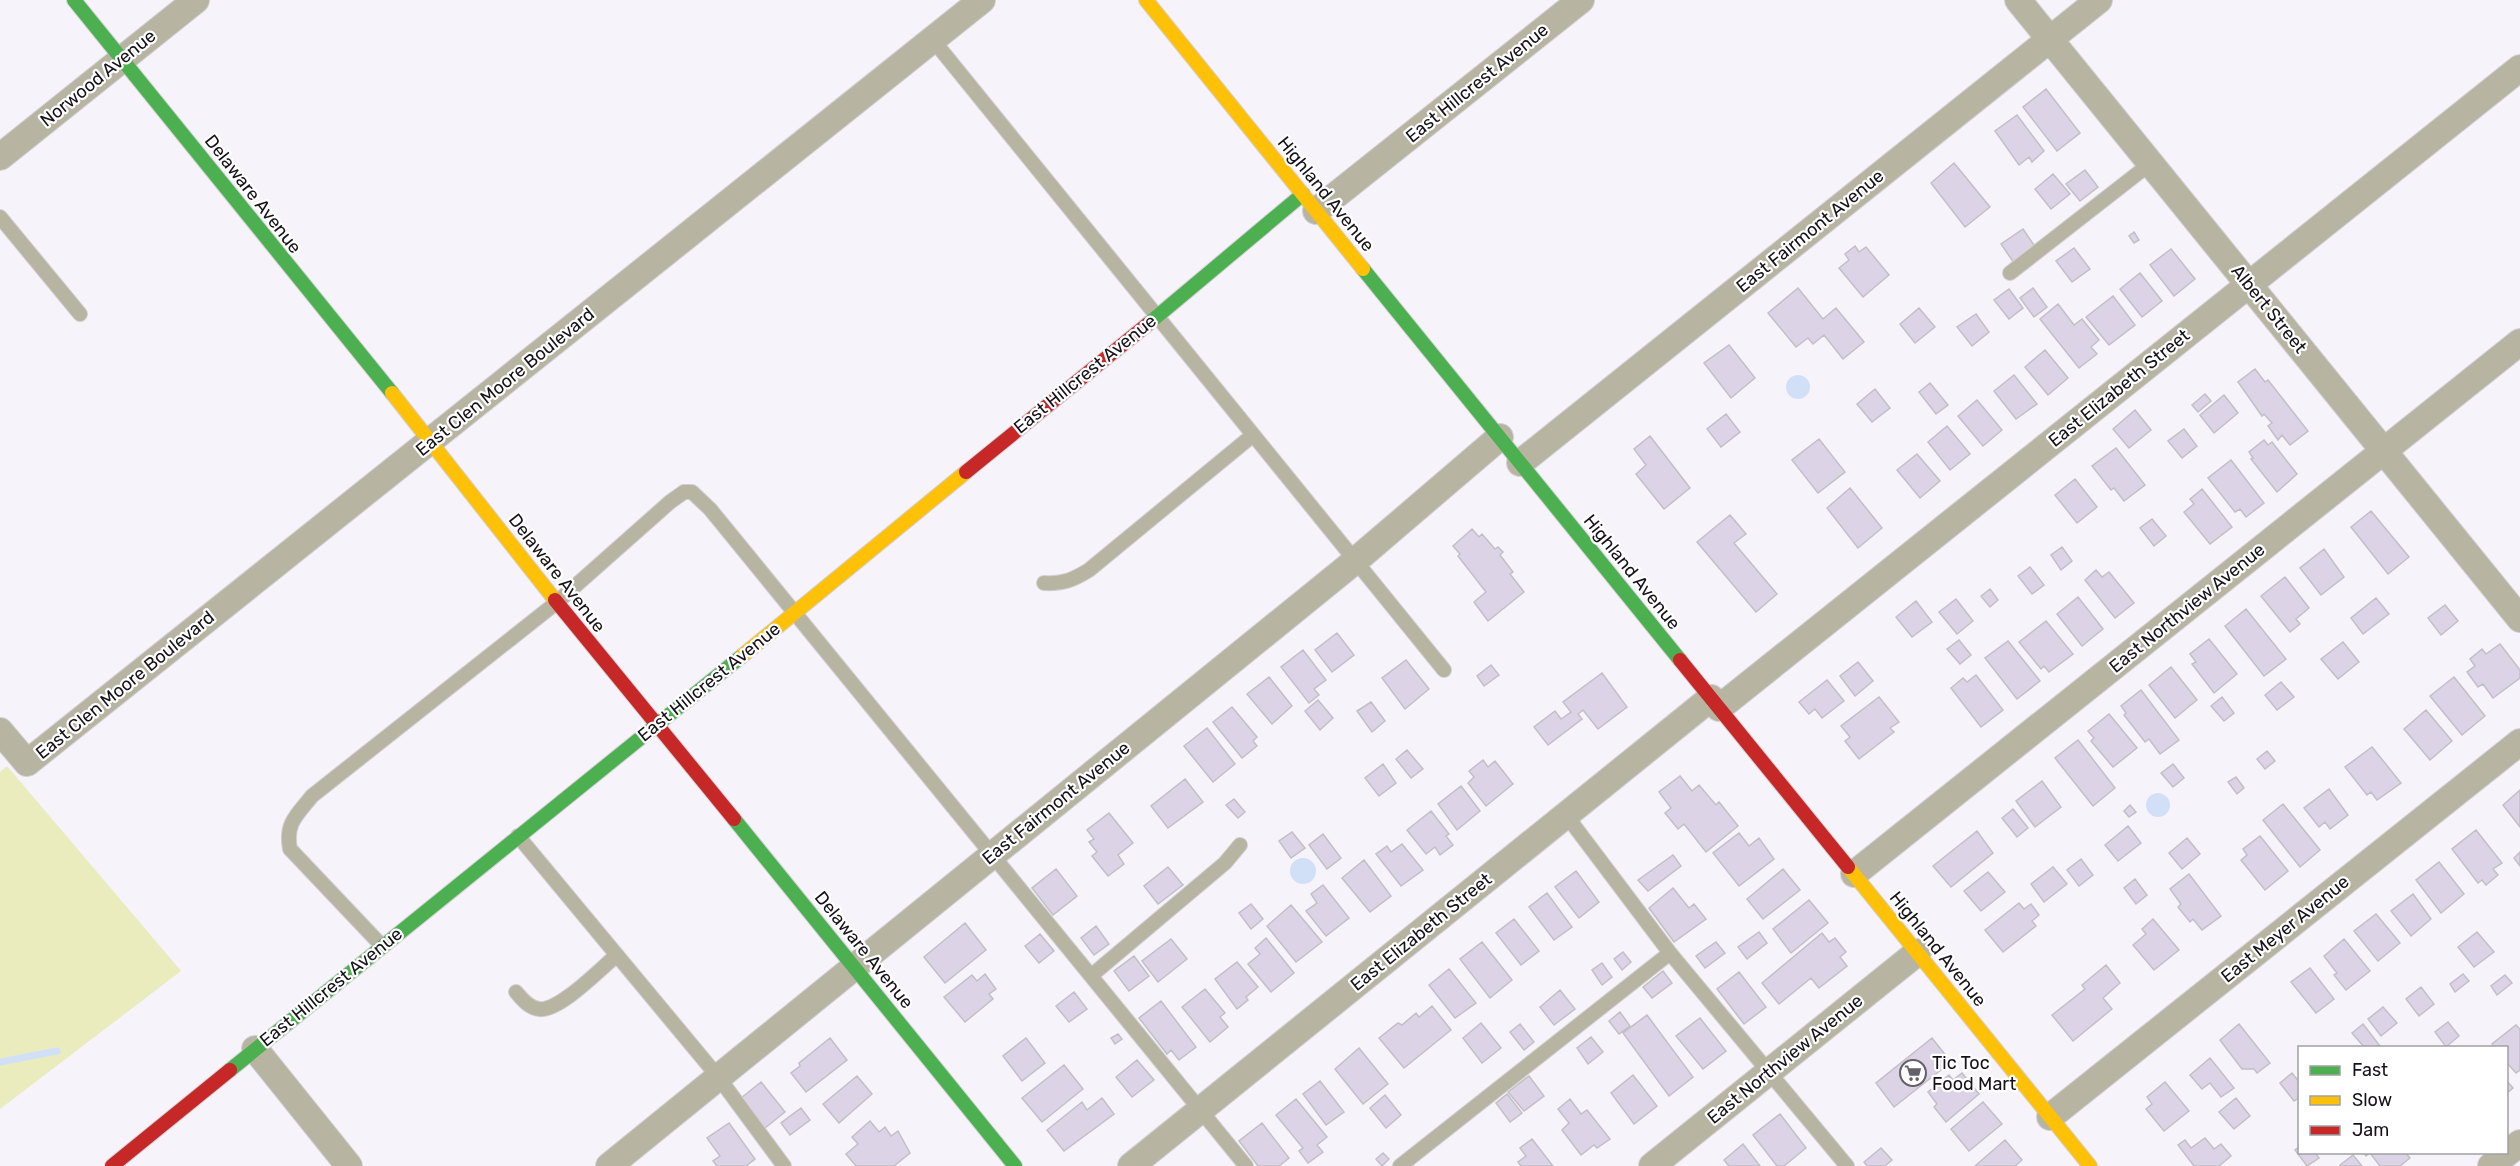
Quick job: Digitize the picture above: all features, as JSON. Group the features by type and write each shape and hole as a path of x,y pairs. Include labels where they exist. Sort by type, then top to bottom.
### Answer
{"street":[{"name":"Delaware Avenue","path":"74,0 430,441 556,603 856,968 1015,1166"},
{"name":"Norwood Avenue","path":"0,157 196,0"},
{"name":"East Clen Moore Boulevard","path":"0,731 27,763 982,0"},
{"name":"Highland Avenue","path":"1146,0 2090,1166"},
{"name":"East Hillcrest Avenue","path":"112,1166 657,725 1270,224 1310,202 1581,0"},
{"name":"Albert Street","path":"2018,0 2520,619"},
{"name":"East Fairmont Avenue","path":"1520,463 2099,0"},
{"name":"East Elizabeth Street","path":"1131,1166 1566,815 1715,703 2520,68"},
{"name":"East Northview Avenue","path":"1854,874 2520,342"},
{"name":"East Fairmont Avenue","path":"609,1166 1355,561 1500,437"},
{"name":"East Meyer Avenue","path":"2050,1117 2520,742"},
{"name":"East Northview Avenue","path":"1652,1166 1918,952"},
{"path":"255,1050 349,1166"},
{"path":"2508,1153 2520,1143"},
{"path":"2491,1166 2506,1154"}],"lane":[{"path":"933,40 1444,670"},
{"path":"2010,273 2151,163"},
{"path":"0,217 80,314"},
{"path":"1044,583 1058,584 1072,581 1089,570 1253,435"},
{"path":"382,946 290,849 287,835 292,819 312,796 556,603 670,502 684,492 692,492 710,509 1246,1166"},
{"path":"1566,815 1670,953 1847,1166"},
{"path":"518,836 719,1078 784,1166"},
{"path":"1092,975 1225,863 1240,845"},
{"path":"1400,1166 1670,953"},
{"path":"516,992 527,1004 538,1009 547,1009 571,994 616,955"}],"green space":[{"path":"7,766 181,971 0,1109 0,772"}],"water":[{"path":"1793,375 1803,375 1810,382 1810,392 1803,399 1793,399 1786,392 1786,382"},
{"path":"2158,793 2167,796 2170,805 2167,814 2158,817 2149,814 2146,805 2149,796"},
{"path":"1303,858 1312,862 1316,871 1312,880 1303,884 1294,880 1290,871 1294,862"}],"building":[{"path":"2046,89 2080,133 2057,151 2023,107"},
{"path":"2017,115 2044,151 2032,162 2029,157 2019,165 1995,131"},
{"path":"1954,163 1990,207 1965,227 1931,183"},
{"path":"2085,170 2098,187 2080,201 2066,184"},
{"path":"2053,174 2070,194 2051,209 2035,189"},
{"path":"2023,229 2036,248 2014,263 2001,244"},
{"path":"2134,232 2139,240 2134,243 2129,236"},
{"path":"1855,246 1859,252 1866,247 1889,275 1863,297 1839,268 1849,260 1845,254"},
{"path":"2074,248 2090,269 2072,282 2056,261"},
{"path":"2171,249 2195,279 2174,296 2150,265"},
{"path":"2140,273 2162,301 2142,317 2120,289"},
{"path":"1798,288 1823,319 1836,308 1864,342 1843,359 1824,335 1813,344 1808,338 1796,347 1768,313"},
{"path":"2033,288 2047,307 2034,317 2020,298"},
{"path":"2009,289 2023,308 2009,319 1994,300"},
{"path":"2113,296 2135,325 2109,345 2086,317"},
{"path":"2058,304 2074,325 2082,319 2099,340 2091,347 2097,354 2079,368 2040,319"},
{"path":"1919,308 1935,327 1915,343 1900,324"},
{"path":"1976,314 1989,332 1972,346 1957,327"},
{"path":"1729,345 1755,378 1731,398 1704,363"},
{"path":"2045,350 2068,378 2048,395 2025,367"},
{"path":"2255,369 2265,382 2268,380 2308,431 2290,445 2282,435 2278,440 2268,426 2272,423 2264,414 2262,416 2238,382"},
{"path":"2014,375 2037,404 2016,419 1994,391"},
{"path":"1930,383 1948,405 1936,414 1919,392"},
{"path":"1875,389 1890,408 1872,422 1857,404"},
{"path":"2205,394 2211,401 2198,412 2192,405"},
{"path":"2224,395 2238,413 2214,433 2200,415"},
{"path":"1977,400 2002,430 1983,446 1958,416"},
{"path":"2135,410 2151,430 2129,448 2113,429"},
{"path":"1726,414 1740,432 1721,447 1707,429"},
{"path":"1947,426 1970,454 1950,470 1928,442"},
{"path":"2184,429 2197,446 2182,458 2168,441"},
{"path":"1650,436 1690,488 1664,509 1636,474 1646,465 1634,449"},
{"path":"1819,439 1845,472 1818,493 1792,460"},
{"path":"2264,440 2268,445 2272,442 2297,474 2277,492 2251,459 2253,458 2249,452"},
{"path":"2116,448 2145,485 2124,501 2114,488 2111,490 2092,466"},
{"path":"1917,454 1940,481 1920,498 1897,470"},
{"path":"2231,460 2264,503 2246,517 2240,509 2235,512 2208,478"},
{"path":"2075,479 2097,507 2077,523 2055,495"},
{"path":"1850,488 1882,528 1858,548 1827,508"},
{"path":"2202,489 2232,527 2210,544 2184,512 2194,504 2190,499"},
{"path":"2371,511 2409,557 2388,574 2351,527"},
{"path":"1730,515 1746,534 1734,543 1777,594 1756,612 1697,542"},
{"path":"2152,519 2166,536 2154,546 2140,528"},
{"path":"1472,529 1479,537 1482,534 1495,549 1498,547 1503,552 1500,555 1513,572 1510,574 1524,592 1488,621 1474,602 1486,592 1453,546"},
{"path":"2062,547 2072,561 2061,570 2051,555"},
{"path":"2324,549 2344,577 2321,595 2300,568"},
{"path":"2030,567 2044,585 2032,594 2018,576"},
{"path":"2096,570 2102,577 2109,572 2134,603 2115,618 2085,580"},
{"path":"2285,577 2309,608 2296,619 2300,624 2290,632 2261,596"},
{"path":"1990,589 1998,600 1990,607 1981,596"},
{"path":"2078,597 2103,629 2082,646 2057,614"},
{"path":"2376,598 2389,614 2363,634 2351,618"},
{"path":"1956,599 1973,621 1957,634 1939,612"},
{"path":"1916,601 1932,622 1912,637 1896,617"},
{"path":"2445,605 2458,621 2441,635 2428,618"},
{"path":"2246,609 2286,659 2264,676 2225,626"},
{"path":"2046,621 2073,654 2049,672 2044,666 2041,669 2019,642"},
{"path":"1337,633 1354,655 1332,672 1315,650"},
{"path":"2209,639 2237,674 2214,693 2192,664 2196,662 2190,654"},
{"path":"1959,640 1971,655 1960,664 1947,649"},
{"path":"2008,641 2040,681 2017,699 1985,658"},
{"path":"2343,642 2359,662 2338,679 2321,659"},
{"path":"2500,644 2520,670 2520,678 2493,698 2483,684 2478,687 2467,672 2475,666 2470,659 2482,649 2486,654"},
{"path":"1303,650 1326,680 1314,689 1319,695 1309,703 1281,667"},
{"path":"1406,660 1429,689 1405,709 1382,678"},
{"path":"1858,662 1873,681 1855,696 1840,676"},
{"path":"1491,665 1499,675 1484,686 1477,676"},
{"path":"2171,667 2197,700 2175,718 2149,685"},
{"path":"1602,673 1627,707 1598,729 1583,710 1578,714 1582,719 1548,745 1534,727 1555,711 1561,719 1571,712 1563,702"},
{"path":"1976,675 2003,710 1981,727 1951,688 1963,678 1967,682"},
{"path":"1269,677 1292,706 1272,724 1247,694"},
{"path":"2454,677 2485,716 2462,735 2430,696"},
{"path":"1827,680 1844,701 1822,718 1815,709 1809,714 1799,702"},
{"path":"2281,682 2294,697 2277,710 2265,695"},
{"path":"2141,690 2179,740 2160,754 2149,739 2145,742 2124,715 2126,713 2121,706"},
{"path":"1879,697 1899,722 1890,728 1894,732 1859,759 1845,741 1850,737 1841,726"},
{"path":"2222,697 2234,713 2224,721 2211,706"},
{"path":"1318,700 1333,718 1320,730 1305,711"},
{"path":"1371,702 1385,721 1372,732 1357,711"},
{"path":"1232,707 1257,737 1253,741 1257,746 1242,758 1213,722"},
{"path":"2426,710 2452,741 2430,760 2404,729"},
{"path":"2109,714 2137,748 2113,767 2091,741 2094,738 2088,731"},
{"path":"1207,728 1235,764 1213,782 1184,746"},
{"path":"2078,740 2115,788 2093,806 2055,758"},
{"path":"2372,747 2401,783 2377,800 2371,792 2367,795 2345,767"},
{"path":"1407,750 1423,769 1411,778 1396,759"},
{"path":"2267,751 2275,761 2265,769 2257,759"},
{"path":"1483,760 1488,767 1495,761 1513,784 1486,806 1468,783 1474,777 1469,771"},
{"path":"1383,764 1396,783 1379,796 1365,778"},
{"path":"2173,764 2184,778 2173,787 2161,773"},
{"path":"1680,776 1692,791 1699,785 1716,805 1719,802 1738,826 1706,852 1684,824 1678,829 1665,813 1671,808 1659,792"},
{"path":"2236,777 2244,788 2237,794 2228,782"},
{"path":"1185,779 1203,802 1168,828 1151,806"},
{"path":"2042,781 2061,807 2035,827 2016,801"},
{"path":"1461,786 1480,811 1457,830 1438,804"},
{"path":"2329,789 2348,815 2330,829 2325,822 2319,827 2304,808"},
{"path":"2520,790 2520,827 2503,805"},
{"path":"1234,799 1245,812 1238,818 1226,805"},
{"path":"2283,804 2320,850 2300,867 2263,820"},
{"path":"2130,805 2136,812 2129,817 2124,811"},
{"path":"2013,809 2028,828 2017,837 2002,818"},
{"path":"1431,811 1449,834 1446,836 1453,845 1440,855 1435,847 1426,854 1407,830"},
{"path":"1109,813 1133,843 1118,855 1124,864 1108,876 1092,856 1097,852 1089,842 1094,839 1087,830"},
{"path":"2128,826 2141,843 2118,861 2105,845"},
{"path":"2476,830 2502,863 2493,869 2498,875 2486,885 2482,880 2478,883 2452,849"},
{"path":"1977,831 1993,853 1951,887 1933,866"},
{"path":"1292,832 1305,848 1291,858 1279,841"},
{"path":"1739,833 1749,846 1759,838 1774,859 1739,886 1713,853"},
{"path":"1323,834 1341,858 1327,869 1309,845"},
{"path":"2260,836 2288,871 2265,890 2241,860 2247,855 2243,849"},
{"path":"2187,838 2200,854 2182,869 2169,853"},
{"path":"1402,844 1423,870 1401,886 1376,854 1387,846 1391,852"},
{"path":"2520,852 2520,866 2514,858"},
{"path":"1673,855 1681,866 1648,891 1638,880"},
{"path":"2081,859 2093,875 2079,886 2067,870"},
{"path":"1364,860 1391,896 1370,912 1342,878"},
{"path":"2439,862 2464,894 2441,913 2416,880"},
{"path":"1168,867 1183,885 1158,904 1144,886"},
{"path":"2053,867 2067,884 2044,902 2031,884"},
{"path":"1056,869 1077,896 1053,915 1032,888"},
{"path":"1783,869 1800,890 1763,919 1747,899"},
{"path":"1576,871 1599,902 1579,918 1555,887"},
{"path":"1988,872 2005,892 1981,911 1964,891"},
{"path":"2189,874 2221,916 2202,930 2193,919 2190,922 2178,907 2181,904 2170,889"},
{"path":"2135,879 2147,895 2136,904 2124,888"},
{"path":"1323,885 1349,918 1326,936 1306,911 1317,903 1311,894"},
{"path":"1673,888 1689,908 1694,904 1706,919 1674,942 1649,908"},
{"path":"1547,893 1572,927 1554,940 1529,907"},
{"path":"2413,894 2431,919 2411,936 2391,911"},
{"path":"1809,900 1828,923 1791,953 1773,929"},
{"path":"2019,903 2024,909 2031,904 2039,915 2032,921 2036,926 2003,952 1985,930"},
{"path":"1251,904 1263,919 1251,929 1239,913"},
{"path":"1291,905 1322,942 1296,962 1267,926"},
{"path":"2376,914 2400,943 2378,961 2354,931"},
{"path":"1514,919 1539,951 1521,965 1496,933"},
{"path":"2153,919 2179,950 2154,970 2133,945 2146,934 2142,929"},
{"path":"965,923 986,950 945,983 924,957"},
{"path":"1096,926 1109,944 1094,955 1081,938"},
{"path":"1759,932 1767,943 1747,959 1738,947"},
{"path":"2477,932 2494,952 2474,967 2458,947"},
{"path":"1822,933 1829,942 1835,938 1846,952 1840,957 1847,966 1819,988 1811,978 1779,1004 1762,983"},
{"path":"1040,934 1054,951 1039,963 1025,946"},
{"path":"1266,938 1294,973 1271,992 1248,964 1260,954 1255,948"},
{"path":"1171,939 1187,959 1158,982 1142,961"},
{"path":"2344,939 2370,971 2346,990 2334,975 2337,973 2324,956"},
{"path":"1482,942 1512,980 1490,998 1460,959"},
{"path":"1716,942 1725,953 1705,968 1696,956"},
{"path":"1623,952 1631,962 1622,970 1614,959"},
{"path":"1134,956 1149,976 1129,991 1114,971"},
{"path":"1237,962 1258,987 1237,1009 1215,979"},
{"path":"1602,963 1612,977 1602,985 1592,970"},
{"path":"2106,965 2120,983 2103,998 2112,1009 2073,1041 2052,1015 2085,989 2082,985"},
{"path":"2310,968 2334,999 2316,1013 2291,982"},
{"path":"1449,969 1476,1003 1455,1018 1429,985"},
{"path":"1663,971 1672,983 1652,998 1643,987"},
{"path":"1739,972 1766,1007 1744,1024 1717,989"},
{"path":"985,974 996,989 989,994 993,999 965,1022 944,997 972,975 977,981"},
{"path":"2463,974 2469,981 2455,992 2450,984"},
{"path":"2505,975 2512,983 2497,995 2491,986"},
{"path":"2421,987 2434,1004 2419,1016 2406,999"},
{"path":"1205,989 1225,1013 1220,1017 1228,1027 1210,1042 1182,1007"},
{"path":"1560,990 1575,1009 1554,1025 1540,1007"},
{"path":"1074,992 1087,1009 1069,1022 1056,1006"},
{"path":"1161,1001 1196,1047 1179,1060 1171,1050 1167,1054 1139,1018"},
{"path":"1432,1006 1451,1030 1404,1068 1379,1038 1398,1023 1402,1025 1416,1013 1419,1017"},
{"path":"2383,1007 2397,1023 2381,1036 2368,1019"},
{"path":"1620,1012 1630,1026 1619,1034 1609,1021"},
{"path":"1647,1015 1693,1077 1669,1096 1623,1033"},
{"path":"1700,1018 1726,1051 1703,1069 1676,1036"},
{"path":"2448,1022 2459,1036 2445,1046 2435,1032"},
{"path":"1481,1023 1501,1048 1482,1063 1463,1038"},
{"path":"1520,1024 1534,1042 1524,1050 1510,1032"},
{"path":"2239,1024 2270,1063 2257,1073 2254,1069 2242,1069 2220,1040"},
{"path":"2363,1024 2380,1046 2363,1046 2352,1033"},
{"path":"2516,1025 2520,1029 2520,1070 2516,1073 2508,1064 2508,1046 2492,1044"},
{"path":"1118,1034 1122,1039 1115,1044 1111,1038"},
{"path":"1591,1037 1603,1052 1588,1064 1577,1048"},
{"path":"830,1038 847,1060 806,1092 791,1073 800,1066 799,1063"},
{"path":"1026,1038 1045,1063 1022,1081 1003,1056"},
{"name":"Tic Toc Food Mart","path":"1932,1038 1951,1062 1894,1107 1876,1083"},
{"path":"1359,1048 1388,1084 1363,1104 1335,1069"},
{"path":"2210,1058 2234,1088 2221,1097 2210,1083 2202,1089 2190,1075"},
{"path":"1137,1060 1154,1080 1132,1097 1116,1077"},
{"path":"1064,1065 1083,1089 1042,1122 1022,1098"},
{"path":"1962,1073 1979,1094 1946,1122 1934,1107 1937,1104 1928,1092 1949,1075 1953,1080"},
{"path":"2292,1073 2298,1080 2298,1098 2294,1101 2280,1083"},
{"path":"1633,1075 1657,1106 1634,1124 1611,1093"},
{"path":"857,1076 872,1094 839,1123 823,1104"},
{"path":"1529,1076 1544,1096 1524,1111 1508,1092"},
{"path":"1320,1081 1344,1112 1326,1125 1303,1094"},
{"path":"761,1082 785,1112 765,1128 741,1098"},
{"path":"2165,1082 2189,1111 2164,1131 2146,1109 2152,1104 2147,1097"},
{"path":"2508,1082 2513,1088 2508,1092"},
{"path":"1507,1094 1522,1113 1510,1122 1496,1103"},
{"path":"1385,1095 1401,1115 1386,1128 1370,1108"},
{"path":"1102,1098 1114,1114 1064,1151 1047,1130 1082,1102 1087,1110"},
{"path":"2236,1098 2250,1116 2234,1129 2219,1112"},
{"path":"1296,1099 1327,1137 1317,1145 1323,1152 1308,1163 1299,1151 1303,1148 1276,1115"},
{"path":"1570,1099 1581,1114 1587,1110 1610,1139 1597,1148 1594,1145 1581,1155 1562,1130 1569,1123 1558,1109"},
{"path":"1983,1102 2002,1124 1969,1151 1951,1129"},
{"path":"801,1108 810,1120 790,1135 781,1123"},
{"path":"1780,1114 1806,1148 1784,1166 1777,1166 1753,1135"},
{"path":"870,1121 879,1132 885,1127 891,1136 898,1131 910,1153 894,1166 856,1166 846,1154 858,1144 852,1137"},
{"path":"729,1123 755,1159 746,1166 717,1166 713,1161 720,1156 707,1138"},
{"path":"1262,1123 1289,1158 1279,1166 1258,1166 1239,1141"},
{"path":"2205,1138 2214,1149 2221,1144 2231,1156 2219,1166 2194,1166 2178,1145 2185,1140 2191,1148"},
{"path":"1532,1139 1553,1166 1521,1166 1518,1162 1526,1156 1520,1148"},
{"path":"2005,1140 2022,1160 2015,1166 1975,1166"},
{"path":"1743,1144 1760,1166 1729,1166 1724,1160"},
{"path":"1881,1148 1892,1160 1885,1166 1867,1166 1864,1162"},
{"path":"1383,1153 1389,1159 1382,1166 1376,1159"},
{"path":"2298,1154 2316,1154 2319,1158 2307,1166"},
{"path":"2371,1154 2407,1154 2410,1158 2400,1166 2380,1166"},
{"path":"2353,1155 2362,1166 2340,1165"}],"waterway":[{"path":"0,1062 57,1051"}],"traffic: fast":[{"path":"74,0 392,393"},
{"path":"1148,324 1303,194"},
{"path":"1363,269 1680,660"},
{"path":"230,1070 742,656"},
{"path":"734,819 1015,1166"}],"traffic: slow":[{"path":"1146,0 1363,269"},
{"path":"392,393 555,600"},
{"path":"742,656 966,472"},
{"path":"1848,867 2090,1166"}],"traffic: jam":[{"path":"966,472 1148,324"},
{"path":"555,600 734,819"},
{"path":"1680,660 1848,867"},
{"path":"112,1166 230,1070"}],"place":[{"name":"Tic Toc Food Mart","path":"1913,1073"}]}
